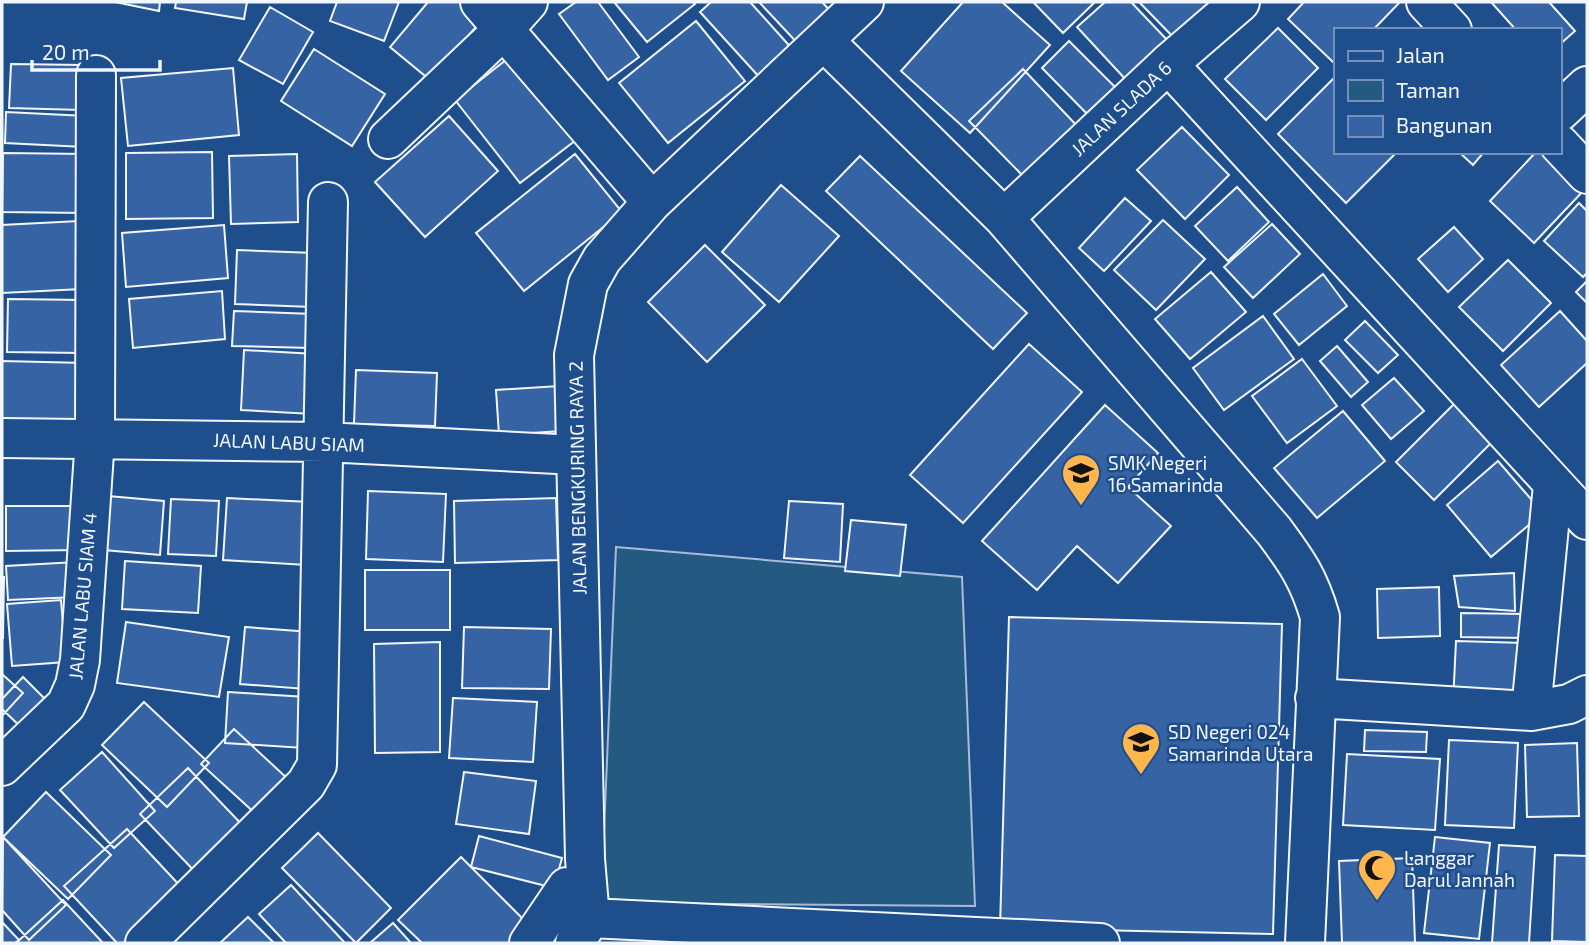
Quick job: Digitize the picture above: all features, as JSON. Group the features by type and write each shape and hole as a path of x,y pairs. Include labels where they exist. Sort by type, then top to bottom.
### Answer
{"street":[{"path":"388,139 492,16 527,2"},
{"name":"JALAN BENGKURING RAYA 2","path":"530,942 573,923 585,859 574,355 588,284 602,260 652,202 864,2"},
{"name":"JALAN SLADA 6","path":"1004,218 1168,64 1240,2"},
{"path":"1426,2 1450,28"},
{"path":"492,16 652,202"},
{"path":"824,41 1004,218 1274,531 1301,567 1320,617 1305,943"},
{"path":"1168,64 1587,520"},
{"name":"JALAN LABU SIAM 4","path":"2,766 66,705 75,685 80,660 95,438 96,75"},
{"path":"1561,110 1587,86"},
{"path":"1561,146 1587,174"},
{"path":"145,943 306,784 317,765 328,202"},
{"name":"JALAN LABU SIAM","path":"2,438 324,442 576,455"},
{"path":"1531,710 1553,485"},
{"path":"1315,698 1531,710 1569,704 1587,695"},
{"path":"573,923 1100,943"}],"green space":[{"path":"616,547 962,577 975,906 601,903"}],"building":[{"path":"115,2 160,2 159,11"},
{"path":"176,2 247,2 244,19 175,8"},
{"path":"337,2 399,2 384,41 330,21"},
{"path":"428,2 461,2 482,20 430,80 390,47"},
{"path":"576,2 598,2 639,57 608,80 559,14"},
{"path":"614,2 693,2 695,4 647,42"},
{"path":"711,2 750,2 795,52 762,80 700,12"},
{"path":"759,2 822,2 836,17 802,48"},
{"path":"963,2 1002,2 1050,45 970,133 901,71"},
{"path":"1033,2 1095,2 1063,33"},
{"path":"1105,2 1131,2 1170,43 1128,82 1077,27"},
{"path":"1139,2 1220,2 1179,43"},
{"path":"1304,2 1400,2 1375,28 1334,28 1334,63 1288,19"},
{"path":"1491,2 1549,2 1575,31 1561,43 1561,28 1514,28"},
{"path":"270,7 313,32 283,84 239,60"},
{"path":"696,21 745,81 668,143 619,83"},
{"path":"1278,28 1318,68 1266,120 1225,79"},
{"path":"1069,41 1124,96 1096,123 1042,68"},
{"path":"314,49 385,94 352,146 281,101"},
{"path":"511,56 576,140 520,183 455,100"},
{"path":"11,64 83,65 82,110 9,108"},
{"path":"233,68 239,135 128,146 121,78"},
{"path":"1023,69 1081,130 1028,181 969,121"},
{"path":"1334,78 1334,154 1395,154 1346,203 1278,134"},
{"path":"6,112 86,116 84,147 5,143"},
{"path":"449,116 498,171 425,237 375,182"},
{"path":"1182,127 1229,175 1185,219 1137,170"},
{"path":"212,152 213,218 126,219 126,153"},
{"path":"3,153 88,154 86,213 2,212"},
{"path":"297,154 298,222 231,224 229,156"},
{"path":"575,154 622,212 524,291 476,233"},
{"path":"1461,154 1482,154 1473,165"},
{"path":"1534,154 1550,154 1586,188 1534,243 1490,201"},
{"path":"860,156 1027,313 993,349 826,191"},
{"path":"781,185 839,236 779,302 722,252"},
{"path":"1237,187 1269,222 1228,261 1195,226"},
{"path":"1125,198 1151,221 1104,271 1079,248"},
{"path":"1579,203 1587,211 1587,273 1583,277 1544,241"},
{"path":"1163,220 1205,259 1156,310 1114,270"},
{"path":"79,221 82,289 2,293 2,225"},
{"path":"1272,224 1300,254 1253,298 1224,267"},
{"path":"224,225 228,278 126,287 122,233"},
{"path":"1454,227 1483,259 1448,292 1418,259"},
{"path":"705,245 765,305 707,362 648,302"},
{"path":"237,250 315,253 312,307 235,304"},
{"path":"1508,260 1551,303 1503,351 1459,307"},
{"path":"1211,272 1246,312 1190,359 1155,319"},
{"path":"1323,274 1347,306 1299,345 1274,314"},
{"path":"1587,281 1587,303 1576,292"},
{"path":"222,291 225,339 133,348 129,299"},
{"path":"8,299 83,300 82,353 7,352"},
{"path":"234,311 313,314 311,348 232,346"},
{"path":"1560,311 1587,341 1587,363 1539,407 1501,365"},
{"path":"1263,316 1294,359 1224,410 1193,368"},
{"path":"1365,321 1398,355 1378,373 1345,340"},
{"path":"1029,344 1082,392 963,523 910,475"},
{"path":"1337,346 1368,382 1351,397 1320,361"},
{"path":"244,350 315,354 312,414 241,410"},
{"path":"1302,359 1337,406 1287,443 1252,396"},
{"path":"2,361 85,363 82,435 2,432"},
{"path":"356,370 437,373 435,426 354,424"},
{"path":"1394,378 1424,411 1391,439 1362,405"},
{"path":"559,386 562,431 499,435 496,390"},
{"path":"1454,404 1492,442 1434,500 1396,462"},
{"name":"SMK Negeri 16 Samarinda","path":"1105,405 1158,453 1128,487 1171,526 1118,583 1077,546 1037,590 982,541"},
{"path":"1343,411 1385,461 1317,518 1274,468"},
{"path":"1498,461 1543,513 1491,557 1447,505"},
{"path":"368,491 446,494 443,562 366,559"},
{"path":"108,496 164,501 160,555 104,550"},
{"path":"227,498 310,502 306,565 223,560"},
{"path":"556,498 558,560 455,563 454,501"},
{"path":"171,499 219,501 216,556 168,554"},
{"path":"789,501 843,504 840,562 784,558"},
{"path":"6,506 79,506 79,550 6,551"},
{"path":"851,520 906,525 900,576 845,571"},
{"path":"125,561 201,566 198,613 122,609"},
{"path":"76,562 77,597 8,600 6,566"},
{"path":"365,570 450,570 450,630 365,630"},
{"path":"1514,573 1515,611 1459,607 1454,576"},
{"path":"4,577 3,638 2,638"},
{"path":"1439,587 1440,636 1378,638 1377,589"},
{"path":"61,600 66,662 12,666 7,604"},
{"path":"1461,613 1525,614 1525,638 1461,637"},
{"name":"SD Negeri 024 Samarinda Utara","path":"1009,617 1282,624 1273,934 1000,928"},
{"path":"126,622 229,637 219,697 117,683"},
{"path":"245,627 311,632 306,689 240,684"},
{"path":"464,627 551,629 549,689 462,688"},
{"path":"1456,641 1525,643 1522,706 1453,703"},
{"path":"440,642 440,752 375,753 374,644"},
{"path":"2,674 23,693 2,716"},
{"path":"23,677 50,704 24,730 2,709 2,699"},
{"path":"228,692 307,697 304,748 225,743"},
{"path":"453,698 537,702 533,762 449,758"},
{"path":"144,702 209,763 167,807 102,745"},
{"path":"234,729 289,780 257,815 201,764"},
{"path":"1365,730 1427,732 1426,752 1364,751"},
{"path":"1449,740 1518,743 1514,828 1445,825"},
{"path":"1577,743 1579,816 1527,817 1525,745"},
{"path":"102,752 155,811 114,848 60,790"},
{"path":"1347,754 1440,759 1435,830 1343,825"},
{"path":"188,768 248,831 200,877 140,814"},
{"path":"464,772 536,781 529,834 456,824"},
{"path":"46,792 111,855 68,899 3,837"},
{"path":"127,829 183,889 123,943 117,943 64,886"},
{"path":"318,833 391,908 356,943 282,868"},
{"path":"479,836 562,858 554,888 471,867"},
{"path":"3,837 66,905 29,940 2,910"},
{"path":"1435,837 1490,843 1479,939 1424,933"},
{"path":"1499,845 1535,847 1529,943 1492,943"},
{"path":"1555,855 1587,856 1587,942 1552,941"},
{"path":"461,857 532,928 517,943 422,943 398,920"},
{"name":"Langgar Darul Jannah","path":"1412,858 1415,943 1342,943 1339,861"},
{"path":"291,885 345,943 286,943 259,914"},
{"path":"63,900 103,943 16,943"},
{"path":"248,917 274,943 220,943"},
{"path":"2,922 19,940 15,943 2,943"},
{"path":"393,923 411,943 370,943"}],"place":[{"name":"SMK Negeri 16 Samarinda","path":"1081,507"},
{"name":"SD Negeri 024 Samarinda Utara","path":"1141,776"},
{"name":"Langgar Darul Jannah","path":"1377,902"}]}
